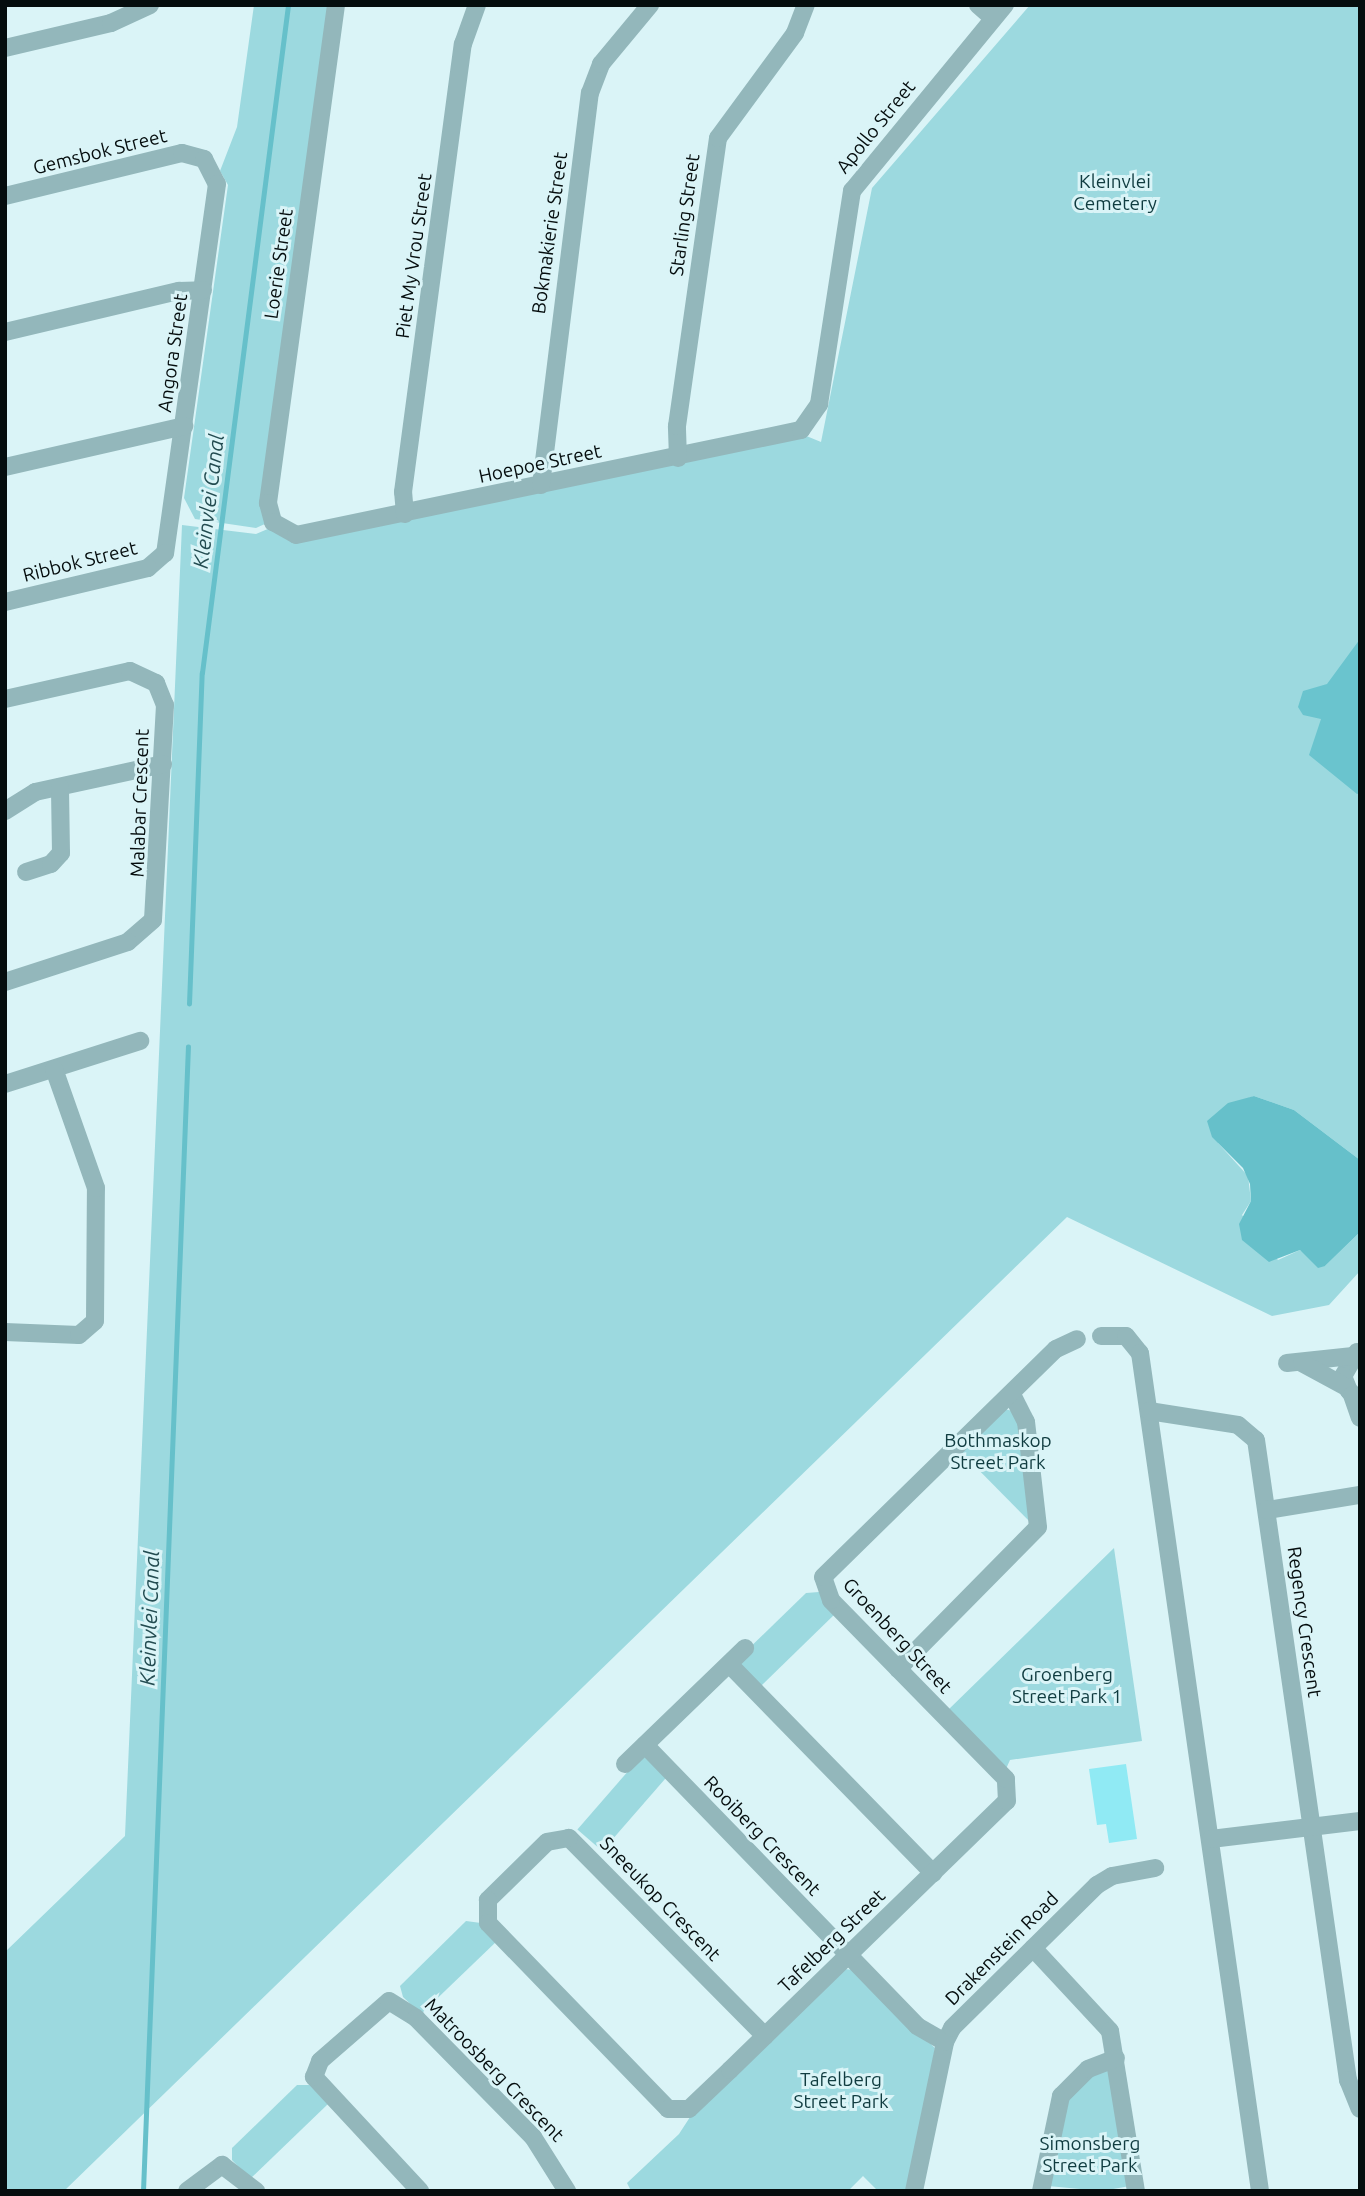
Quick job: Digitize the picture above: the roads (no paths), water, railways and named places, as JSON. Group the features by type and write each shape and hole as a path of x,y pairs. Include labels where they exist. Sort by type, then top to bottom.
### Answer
{"street":[{"path":"5,48 111,23 150,5"},
{"name":"Loerie Street","path":"277,526 268,503 335,5"},
{"name":"Piet My Vrou Street","path":"405,514 403,492 463,44 477,5"},
{"name":"Bokmakierie Street","path":"541,485 590,93 601,64 650,5"},
{"name":"Starling Street","path":"678,458 677,426 718,138 795,33 806,5"},
{"path":"978,5 999,12"},
{"name":"Apollo Street","path":"810,422 819,404 852,191 999,12"},
{"name":"Gemsbok Street","path":"5,197 182,153 204,159"},
{"name":"Angora Street","path":"162,557 184,426 217,184 204,159"},
{"path":"5,332 179,291 203,290"},
{"name":"Hoepoe Street","path":"277,526 302,536 788,435 810,422"},
{"path":"5,467 184,426"},
{"name":"Ribbok Street","path":"5,602 148,568 162,557"},
{"name":"Malabar Crescent","path":"5,699 124,671 143,674 163,697 157,907 147,930 128,942 5,982"},
{"path":"5,811 24,796 163,764"},
{"path":"26,872 51,864 61,853 60,787"},
{"path":"5,1084 140,1041"},
{"path":"5,1332 79,1335 95,1321 96,1188 64,1084 54,1069"},
{"path":"1101,1336 1115,1333 1135,1344 1149,1411 1260,2191"},
{"name":"Groenberg Street","path":"1009,1794 1006,1779 825,1592 823,1577 1056,1349 1077,1339"},
{"path":"1353,1394 1294,1363 1355,1353"},
{"path":"1355,1353 1343,1370 1360,1418"},
{"path":"898,1669 1038,1527 1026,1422 1012,1394"},
{"name":"Regency Crescent","path":"1149,1411 1238,1425 1251,1432 1267,1510 1348,2080 1360,2109"},
{"path":"1267,1510 1360,1495"},
{"path":"625,1764 745,1648"},
{"path":"730,1665 933,1873"},
{"name":"Rooiberg Crescent","path":"645,1745 916,2026 945,2042"},
{"name":"Tafelberg Street","path":"679,2112 692,2106 765,2036 933,1873 1009,1794"},
{"path":"1211,1839 1355,1818"},
{"name":"Sneeukop Crescent","path":"679,2112 664,2105 488,1923 488,1900 542,1846 562,1836 578,1844 765,2036"},
{"name":"Drakenstein Road","path":"914,2191 945,2042 957,2023 1105,1879 1155,1868"},
{"path":"1034,1948 1105,2024 1116,2058 1136,2191"},
{"name":"Matroosberg Crescent","path":"419,2191 314,2077 320,2061 376,2007 393,2000 533,2137 567,2191"},
{"path":"1041,2191 1061,2096 1088,2069 1116,2058"},
{"path":"187,2191 222,2165 256,2191"}],"waterway":[{"name":"Kleinvlei Canal","path":"189,1004 202,673 288,5"},
{"name":"Kleinvlei Canal","path":"143,2191 188,1047"}],"park label":[{"name":"Kleinvlei Cemetery","path":"1115,193"},
{"name":"Bothmaskop Street Park","path":"998,1452"},
{"name":"Groenberg Street Park 1","path":"1067,1686"},
{"name":"Tafelberg Street Park","path":"841,2091"},
{"name":"Simonsberg Street Park","path":"1090,2155"}]}
